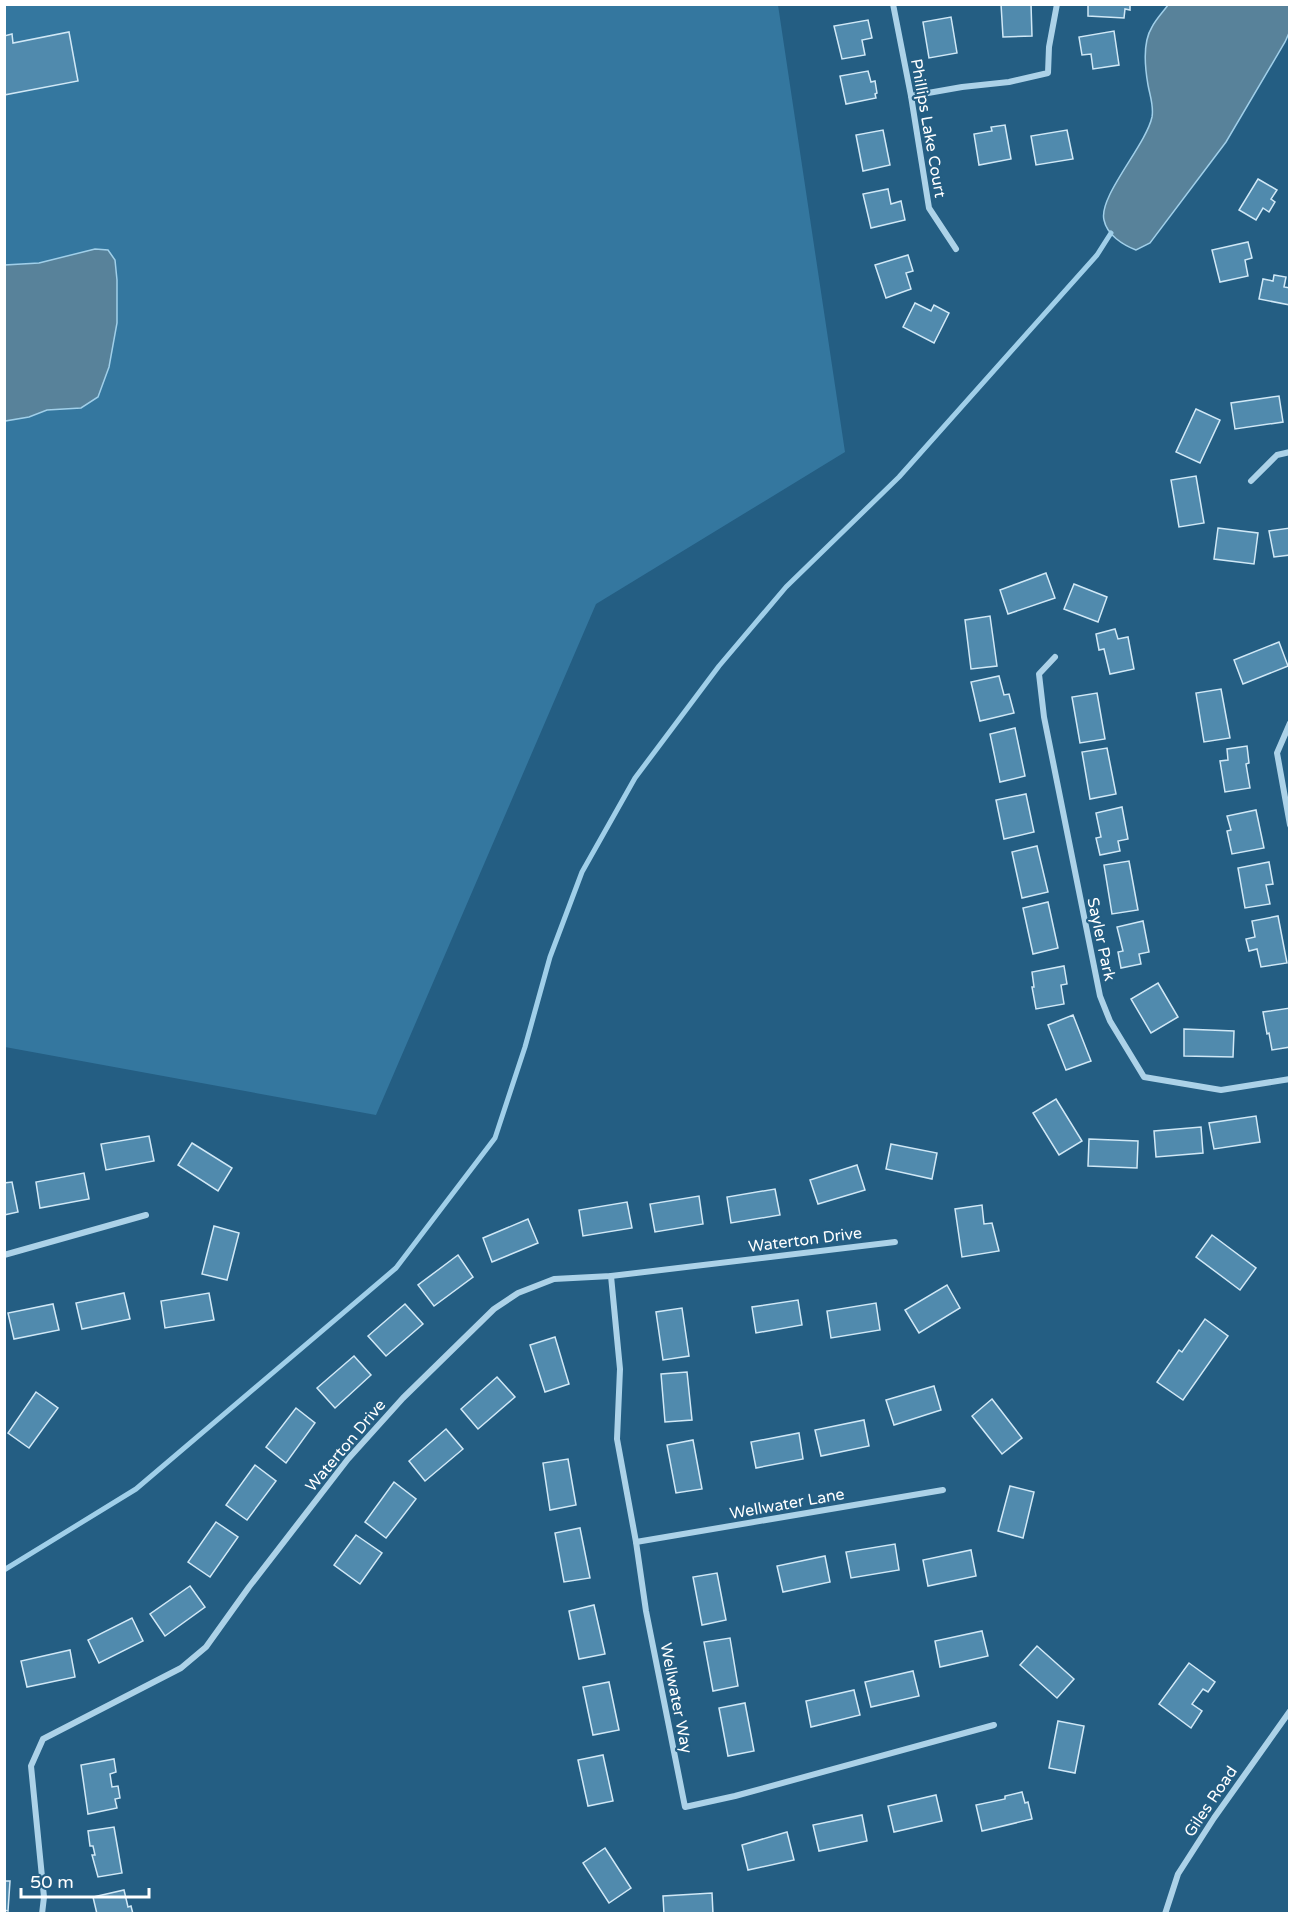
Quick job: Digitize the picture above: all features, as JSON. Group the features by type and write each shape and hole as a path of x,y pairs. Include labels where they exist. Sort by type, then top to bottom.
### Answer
{"street":[{"name":"Phillips Lake Court","path":"894,4 929,208 956,249"},
{"path":"911,96 1009,82 1048,73 1049,47 1057,4"},
{"path":"1251,481 1276,455 1290,452"},
{"name":"Sayler Park","path":"1055,657 1039,674 1044,717 1100,996 1110,1021 1144,1077 1221,1090 1290,1078"},
{"path":"1290,723 1277,753 1290,825"},
{"path":"4,1255 146,1215"},
{"name":"Waterton Drive","path":"42,1914 44,1897 31,1766 42,1739 181,1668 206,1647 249,1587 348,1459 403,1398 494,1309 518,1293 554,1279 611,1276 895,1242"},
{"name":"Wellwater Way","path":"611,1276 620,1369 617,1439 646,1611 685,1807 735,1796 994,1725"},
{"name":"Wellwater Lane","path":"636,1542 943,1490"},
{"name":"Giles Road","path":"1165,1914 1178,1874 1214,1818 1290,1711"}],"shaded area":[{"path":"4,5 778,5 845,452 596,604 376,1115 5,1047"},
{"path":"1168,5 1289,5 1289,33 1226,142 1150,243 1136,250 1121,242 1108,230 1104,220 1104,210 1115,185 1148,129 1152,117 1145,56 1147,40 1152,27"},
{"path":"95,249 108,250 115,260 117,280 117,323 109,367 98,397 81,408 47,410 29,417 5,421 5,265 39,263"}],"building":[{"path":"1001,4 1031,4 1032,36 1003,37"},
{"path":"1088,4 1130,4 1130,10 1125,9 1124,18 1088,16"},
{"path":"951,17 957,53 929,58 923,22"},
{"path":"868,20 872,38 862,40 865,55 842,59 834,26"},
{"path":"1114,31 1119,65 1093,69 1091,54 1082,55 1079,37"},
{"path":"69,32 78,81 4,95 4,36 12,34 13,43"},
{"path":"868,71 871,82 875,81 876,98 846,104 840,76"},
{"path":"1005,125 1011,159 979,165 974,134 992,131 991,127"},
{"path":"883,130 890,165 863,171 856,135"},
{"path":"1067,130 1073,159 1036,165 1031,136"},
{"path":"1258,179 1277,190 1271,199 1275,202 1269,212 1263,208 1256,220 1239,210"},
{"path":"888,189 891,204 901,201 905,220 871,228 863,194"},
{"path":"1248,242 1252,258 1245,260 1248,276 1220,282 1212,250"},
{"path":"908,255 913,271 906,273 911,289 886,298 875,265"},
{"path":"1274,275 1286,277 1284,287 1290,288 1290,305 1259,299 1263,279 1273,281"},
{"path":"915,303 931,311 934,305 949,313 934,343 903,327"},
{"path":"1279,396 1283,422 1235,429 1231,403"},
{"path":"1196,409 1220,420 1200,463 1176,452"},
{"path":"1196,476 1204,523 1179,527 1171,480"},
{"path":"1218,528 1258,533 1254,564 1214,559"},
{"path":"1290,528 1290,555 1274,557 1269,531"},
{"path":"1046,573 1055,598 1008,614 1000,590"},
{"path":"1074,584 1107,597 1098,622 1064,609"},
{"path":"990,616 997,666 971,669 965,620"},
{"path":"1115,629 1118,639 1128,637 1134,669 1110,674 1104,649 1099,650 1096,634"},
{"path":"1279,642 1288,666 1243,684 1234,660"},
{"path":"999,676 1004,695 1009,694 1014,713 980,721 971,682"},
{"path":"1221,689 1230,738 1204,742 1196,693"},
{"path":"1097,693 1105,739 1080,743 1072,697"},
{"path":"1015,728 1025,776 1000,782 990,734"},
{"path":"1247,746 1249,763 1246,764 1250,788 1225,792 1220,761 1228,760 1227,749"},
{"path":"1107,748 1116,794 1090,799 1082,752"},
{"path":"1026,794 1034,832 1004,839 996,800"},
{"path":"1122,807 1128,839 1118,841 1120,851 1100,855 1096,838 1101,837 1096,813"},
{"path":"1256,810 1264,848 1232,854 1227,831 1231,830 1227,816"},
{"path":"1037,846 1048,892 1022,898 1012,852"},
{"path":"1129,861 1138,910 1112,914 1104,865"},
{"path":"1269,862 1273,884 1266,885 1270,904 1245,908 1238,868"},
{"path":"1048,902 1058,948 1033,954 1023,908"},
{"path":"1278,916 1287,963 1261,967 1257,949 1249,951 1246,939 1255,937 1252,921"},
{"path":"1143,921 1149,952 1139,954 1141,964 1121,968 1118,952 1123,951 1117,927"},
{"path":"1064,966 1067,984 1061,985 1064,1004 1036,1009 1032,972"},
{"path":"1158,983 1178,1017 1151,1033 1131,999"},
{"path":"1290,1008 1290,1047 1272,1050 1263,1012"},
{"path":"1073,1015 1091,1061 1066,1070 1048,1025"},
{"path":"1184,1029 1234,1031 1233,1057 1184,1056"},
{"path":"1056,1099 1082,1141 1059,1155 1033,1113"},
{"path":"1256,1116 1260,1142 1214,1149 1209,1123"},
{"path":"1201,1127 1203,1153 1156,1157 1154,1131"},
{"path":"149,1136 154,1161 106,1170 101,1144"},
{"path":"1089,1139 1138,1141 1137,1168 1088,1166"},
{"path":"192,1143 232,1168 218,1191 178,1165"},
{"path":"891,1144 937,1153 932,1179 886,1169"},
{"path":"857,1165 865,1190 818,1204 810,1180"},
{"path":"84,1173 89,1199 40,1208 36,1182"},
{"path":"12,1182 18,1212 4,1215 4,1183"},
{"path":"775,1189 780,1215 731,1223 727,1197"},
{"path":"699,1196 703,1224 655,1232 650,1204"},
{"path":"627,1202 632,1228 583,1236 579,1210"},
{"path":"982,1205 984,1224 992,1223 999,1251 962,1257 955,1209"},
{"path":"528,1219 538,1243 492,1262 483,1238"},
{"path":"214,1226 239,1233 227,1280 202,1274"},
{"path":"1212,1235 1256,1268 1240,1290 1196,1257"},
{"path":"458,1255 473,1277 434,1306 418,1285"},
{"path":"947,1285 960,1308 919,1333 905,1310"},
{"path":"124,1293 130,1319 82,1329 76,1303"},
{"path":"209,1293 214,1320 165,1328 161,1301"},
{"path":"798,1300 802,1325 756,1333 752,1307"},
{"path":"876,1303 880,1330 831,1338 827,1311"},
{"path":"53,1304 59,1330 14,1339 8,1313"},
{"path":"405,1304 423,1324 386,1356 368,1336"},
{"path":"682,1308 689,1356 663,1360 656,1312"},
{"path":"1205,1319 1228,1336 1183,1400 1157,1382 1179,1350 1182,1352"},
{"path":"555,1337 569,1384 545,1392 530,1345"},
{"path":"354,1356 371,1375 335,1408 317,1388"},
{"path":"687,1372 692,1420 665,1422 661,1374"},
{"path":"497,1377 515,1397 478,1429 461,1409"},
{"path":"934,1386 941,1410 894,1425 886,1400"},
{"path":"36,1392 58,1408 29,1448 8,1433"},
{"path":"992,1399 1022,1438 1002,1454 972,1416"},
{"path":"296,1408 315,1423 286,1463 266,1447"},
{"path":"864,1420 869,1446 821,1456 815,1430"},
{"path":"446,1429 463,1449 425,1481 409,1461"},
{"path":"799,1433 803,1459 756,1468 751,1442"},
{"path":"693,1440 702,1489 676,1493 667,1445"},
{"path":"568,1459 576,1505 550,1510 543,1463"},
{"path":"255,1465 276,1481 247,1520 226,1505"},
{"path":"394,1482 416,1499 386,1538 365,1522"},
{"path":"1010,1486 1034,1492 1023,1538 998,1531"},
{"path":"216,1522 238,1537 210,1577 188,1562"},
{"path":"580,1528 590,1578 564,1582 555,1533"},
{"path":"356,1535 382,1553 360,1584 334,1565"},
{"path":"895,1544 899,1570 851,1578 846,1552"},
{"path":"971,1550 976,1576 928,1586 923,1560"},
{"path":"825,1556 830,1582 783,1592 777,1566"},
{"path":"717,1573 726,1620 702,1625 693,1577"},
{"path":"190,1586 205,1607 165,1636 150,1614"},
{"path":"594,1605 605,1654 579,1659 569,1611"},
{"path":"132,1618 143,1641 99,1663 88,1640"},
{"path":"982,1631 988,1656 940,1667 935,1641"},
{"path":"730,1638 738,1686 713,1691 704,1642"},
{"path":"1037,1646 1074,1679 1057,1698 1020,1665"},
{"path":"70,1650 75,1677 27,1687 21,1661"},
{"path":"1189,1663 1215,1682 1208,1692 1203,1689 1192,1704 1202,1711 1191,1728 1159,1704"},
{"path":"913,1671 919,1696 871,1707 865,1682"},
{"path":"609,1682 619,1730 593,1735 583,1687"},
{"path":"854,1690 860,1715 811,1727 806,1701"},
{"path":"745,1703 754,1751 728,1756 719,1708"},
{"path":"1058,1721 1084,1726 1075,1773 1049,1768"},
{"path":"603,1755 613,1801 588,1806 578,1760"},
{"path":"114,1759 116,1772 110,1774 112,1787 118,1786 120,1798 115,1799 117,1808 88,1814 81,1765"},
{"path":"1022,1792 1025,1803 1028,1802 1032,1819 982,1831 976,1805 1005,1799 1005,1796"},
{"path":"936,1795 942,1821 894,1832 888,1806"},
{"path":"862,1815 867,1841 819,1851 813,1825"},
{"path":"114,1827 122,1873 98,1877 88,1831"},
{"path":"787,1832 794,1860 748,1870 742,1845"},
{"path":"605,1848 631,1888 609,1903 583,1863"},
{"path":"4,1881 10,1881 8,1911 4,1910"},
{"path":"124,1890 128,1907 131,1906 133,1914 97,1914 93,1897"},
{"path":"712,1893 713,1914 664,1914 663,1896"}],"waterway":[{"path":"4,1570 136,1489 396,1268 495,1138 525,1047 550,957 582,872 635,778 719,666 786,587 899,477 1097,255 1111,233"}]}
